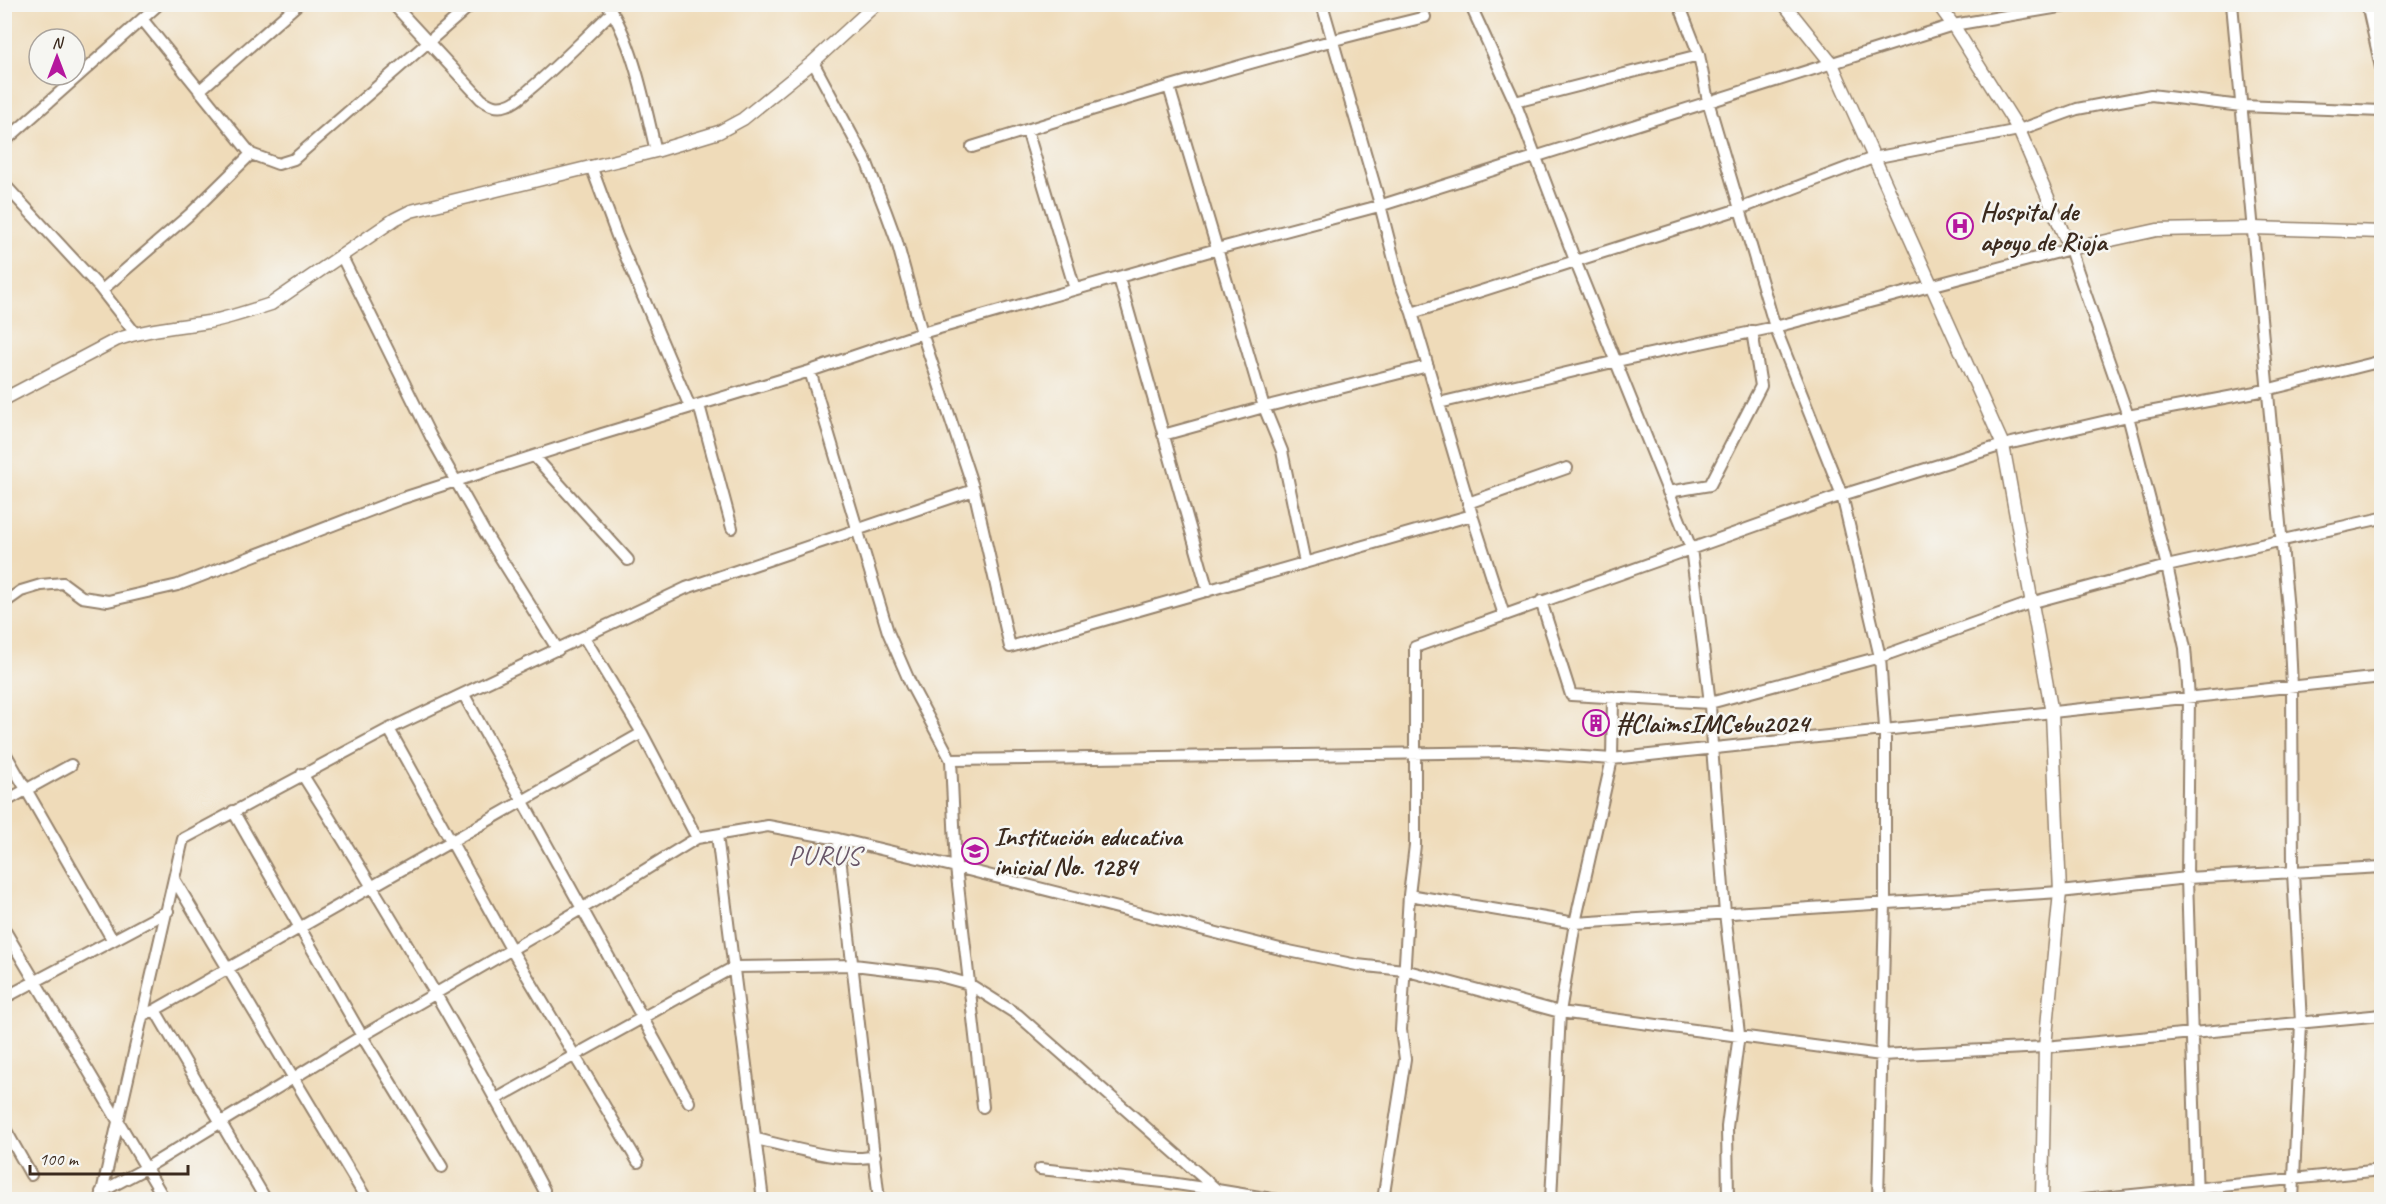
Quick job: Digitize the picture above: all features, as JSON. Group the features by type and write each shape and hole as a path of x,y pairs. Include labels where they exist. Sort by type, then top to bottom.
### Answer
{"street":[{"path":"4,142 159,4"},
{"path":"199,91 298,4"},
{"path":"393,4 481,99 489,105 501,107 511,104 543,78 609,8 640,84 656,151"},
{"path":"142,19 251,154 278,164 294,159 429,44 472,4"},
{"path":"4,399 116,340 135,333 209,322 263,307 297,287 395,219 411,211 656,151 703,138 743,120 813,62 876,4"},
{"path":"1322,4 1400,283 1412,313 1504,615"},
{"path":"1470,4 1515,102 1576,262 1691,548 1710,703 1725,913 1739,1034 1727,1127 1728,1200"},
{"path":"1679,4 1699,55 1708,101 1775,327 1842,495 1880,657 1885,728 1886,903 1878,1200"},
{"path":"1784,4 1832,64 1872,158 2003,445 2030,603 2052,713 2060,892 2045,1047 2042,1200"},
{"path":"1938,4 2019,130 2070,249 2128,416 2167,566 2185,648 2189,698 2187,878 2197,1200"},
{"path":"4,603 21,591 41,585 63,583 82,597 108,601 159,590 254,557 399,499 810,371 922,333 1379,206 1953,25 2077,4"},
{"path":"2232,4 2289,621 2292,687 2293,872 2301,1023 2293,1200"},
{"path":"2367,4 2382,72"},
{"path":"972,147 1332,39 1425,17"},
{"path":"1515,102 1699,55"},
{"path":"813,62 867,163 897,242 922,333 974,490 1010,647 1472,516"},
{"path":"1168,87 1264,407 1282,451 1305,563"},
{"path":"1412,313 1739,209 1872,158 2019,130 2077,109 2151,95 2241,105 2382,111"},
{"path":"1027,130 1075,289"},
{"path":"102,290 189,215 251,154"},
{"path":"591,166 617,236 694,406 732,528"},
{"path":"4,184 102,290 135,333"},
{"path":"1439,403 1775,327 2070,249 2157,230 2252,228 2382,232"},
{"path":"341,255 431,437 558,650"},
{"path":"1119,278 1208,591"},
{"path":"1668,492 1710,485 1761,386 1752,331"},
{"path":"1383,1200 1405,1059 1401,1030 1409,895 1415,845 1414,647 1842,495 2003,445 2128,416 2266,390 2382,361"},
{"path":"1163,435 1428,366"},
{"path":"810,371 888,632 912,685 951,759 956,867 983,1107"},
{"path":"534,456 628,560"},
{"path":"1468,503 1567,468"},
{"path":"101,1196 183,839 233,810 389,729 686,588 974,490"},
{"path":"1541,602 1571,695 1710,703 1880,657 2030,603 2167,566 2382,518"},
{"path":"584,637 642,733 697,838"},
{"path":"951,759 1514,752 1612,759 1885,728 2052,713 2382,677"},
{"path":"464,695 689,1102"},
{"path":"1551,1200 1560,1012 1575,923 1612,759 1613,697"},
{"path":"389,729 511,948 638,1162"},
{"path":"143,1015 642,733"},
{"path":"4,752 112,939"},
{"path":"4,802 71,765"},
{"path":"302,774 374,886 496,1099 544,1190"},
{"path":"233,810 362,1036 442,1167"},
{"path":"101,1196 294,1080 362,1036 583,908 697,838 768,826 838,839 956,867 1284,950 1357,965 1404,970 1560,1012 1739,1034 1881,1055 2045,1047 2382,1016"},
{"path":"717,835 763,1200"},
{"path":"838,839 879,1200"},
{"path":"1409,895 1575,923 2060,892 2187,878 2382,867"},
{"path":"174,879 367,1200"},
{"path":"4,998 112,939 168,912"},
{"path":"4,929 165,1200"},
{"path":"496,1099 644,1019 734,967 854,965 936,975 969,984 1018,1015 1215,1195"},
{"path":"155,1010 266,1200"},
{"path":"4,1127 31,1175"},
{"path":"756,1139 826,1154 864,1159 875,1156"},
{"path":"1040,1169 1163,1182 1215,1195 1278,1200"},
{"path":"2082,1200 2382,1170"}],"place":[{"name":"Hospital de apoyo de Rioja","path":"1960,226"},
{"name":"#ClaimsIMCebu2024","path":"1596,723"},
{"name":"Institución educativa inicial No. 1284","path":"975,851"}],"district":[{"name":"PURUS","path":"825,855"}]}
